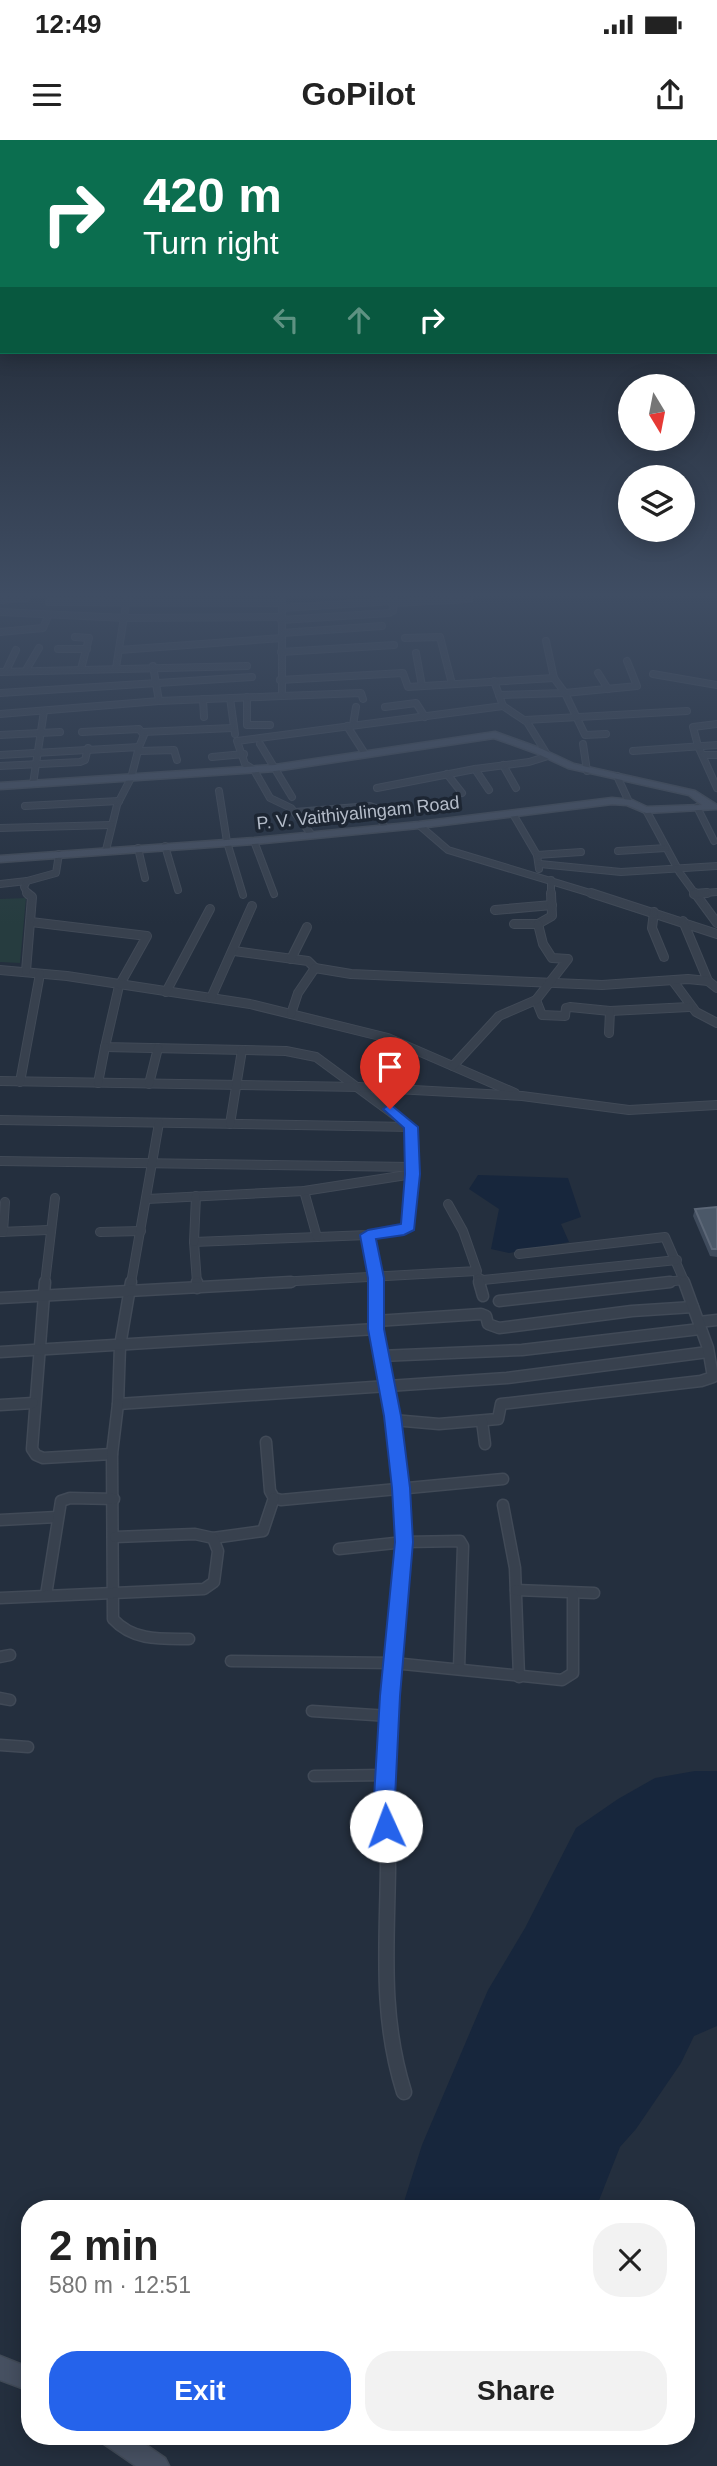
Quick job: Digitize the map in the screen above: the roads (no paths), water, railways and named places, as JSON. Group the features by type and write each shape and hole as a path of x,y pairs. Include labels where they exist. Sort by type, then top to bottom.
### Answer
{"street":[{"path":"0,714 100,707"},
{"path":"203,707 204,717"},
{"path":"231,707 232,728 244,754 245,764 254,770 270,798 295,812 311,834"},
{"path":"247,707 247,725 270,725"},
{"path":"356,707 350,725 365,754"},
{"path":"418,707 425,717"},
{"path":"237,741 499,707"},
{"path":"504,707 525,720 548,756"},
{"path":"572,707 585,735 606,734"},
{"path":"33,783 44,711"},
{"path":"525,720 687,711"},
{"path":"717,724 693,727 698,746 714,776 717,788"},
{"path":"82,732 232,728"},
{"path":"0,735 60,732"},
{"path":"106,850 111,825 131,778 143,732"},
{"path":"0,786 275,768 495,735 587,771 692,793 714,807"},
{"path":"260,744 292,797"},
{"path":"583,744 587,771"},
{"path":"633,751 717,745"},
{"path":"0,766 83,761 88,748"},
{"path":"0,755 88,748 140,749 174,750 177,760"},
{"path":"212,757 244,754"},
{"path":"703,755 717,755"},
{"path":"377,788 475,769 538,761 548,756"},
{"path":"503,765 516,788"},
{"path":"475,769 489,790"},
{"path":"447,774 462,793"},
{"path":"617,776 629,802"},
{"path":"219,791 227,842 243,895"},
{"name":"P. V. Vaithiyalingam Road","path":"0,859 254,841 419,825 612,800 629,802 646,810 714,807"},
{"path":"25,806 119,801"},
{"path":"295,812 373,807 385,828"},
{"path":"697,807 713,832 714,841"},
{"path":"646,810 677,868 717,923"},
{"path":"513,814 537,855 540,864 537,875"},
{"path":"0,828 111,825"},
{"path":"419,825 448,850 537,875 717,934"},
{"path":"254,841 274,894"},
{"path":"165,846 178,890"},
{"path":"138,848 145,878"},
{"path":"618,850 666,848"},
{"path":"537,855 581,852"},
{"path":"0,884 27,881 56,873 59,854"},
{"path":"540,864 621,872 717,866"},
{"path":"514,924 537,924 552,916 551,880"},
{"path":"26,971 33,897 28,895 24,887 27,881"},
{"path":"694,894 717,892"},
{"path":"495,910 552,905"},
{"path":"211,998 252,906"},
{"path":"166,992 209,909"},
{"path":"654,912 652,928 664,957"},
{"path":"683,921 708,981 717,988"},
{"path":"31,922 147,936 119,986 98,1083"},
{"path":"453,1066 499,1016 536,1000 568,960 552,958 543,944 537,924"},
{"path":"291,958 307,927"},
{"path":"234,951 308,961 315,968 351,974 550,981 588,985 708,981"},
{"path":"291,1014 298,993 315,968"},
{"path":"0,970 67,975 291,1014 388,1038 522,1096"},
{"path":"20,1082 40,974"},
{"path":"673,981 689,1007 705,1019 717,1023"},
{"path":"536,1000 542,1015 559,1017 565,1016 566,1008 610,1011 689,1007"},
{"path":"609,1033 610,1011"},
{"path":"106,1047 286,1051 316,1057 411,1127 413,1171 408,1226 404,1230 368,1235 194,1242"},
{"path":"149,1084 158,1048"},
{"path":"230,1124 242,1050"},
{"path":"0,1081 359,1087 522,1096 629,1110 717,1105"},
{"path":"0,1120 411,1127"},
{"path":"159,1123 120,1346 118,1404 112,1454 115,1537 113,1619 120,1629 139,1637 189,1639"},
{"path":"0,1161 413,1171"},
{"path":"147,1199 304,1191 413,1171"},
{"path":"304,1191 317,1237"},
{"path":"196,1196 194,1242 197,1288"},
{"path":"55,1198 48,1230 37,1349 32,1449 36,1455 43,1458 112,1454"},
{"path":"5,1202 2,1232 48,1230"},
{"path":"448,1204 463,1231 484,1296"},
{"path":"100,1232 141,1231"},
{"path":"368,1235 376,1278 376,1325 380,1356 393,1420 401,1488 404,1542 386,1775 386,2009 393,2057 404,2092"},
{"path":"393,1420 439,1424 498,1419 501,1404 709,1380 714,1376 677,1260 665,1237 520,1254"},
{"path":"0,1298 376,1278 478,1275 483,1280 677,1260"},
{"path":"499,1301 684,1280"},
{"path":"0,1352 120,1346 481,1314 486,1316 488,1324 499,1328 632,1311 693,1307"},
{"path":"380,1356 522,1350 699,1325 717,1320"},
{"path":"118,1404 507,1378 708,1352"},
{"path":"0,1405 33,1403"},
{"path":"482,1421 485,1444"},
{"path":"266,1442 270,1491 274,1497 286,1500 503,1479"},
{"path":"115,1537 195,1534 213,1538 264,1531 274,1497"},
{"path":"46,1595 61,1501 65,1498 114,1499"},
{"path":"503,1505 515,1568 519,1677"},
{"path":"0,1520 57,1517"},
{"path":"0,1598 209,1587 214,1583 218,1551 213,1538"},
{"path":"338,1549 455,1540 463,1546 459,1669"},
{"path":"516,1590 594,1593"},
{"path":"231,1661 393,1663 562,1680 573,1673 573,1593"},
{"path":"312,1711 390,1716"},
{"path":"0,1745 28,1747"},
{"path":"314,1776 386,1775"},
{"path":"0,2368 21,2376"},
{"path":"126,2445 158,2466"}],"water":[{"path":"478,1175 568,1178 581,1217 561,1224 569,1242 509,1253 491,1249 499,1209 469,1189"},
{"path":"695,1771 717,1771 717,2026 694,2036 681,2063 636,2129 620,2147 599,2200 405,2200 422,2145 488,1990 525,1928 576,1828 655,1778"}]}
